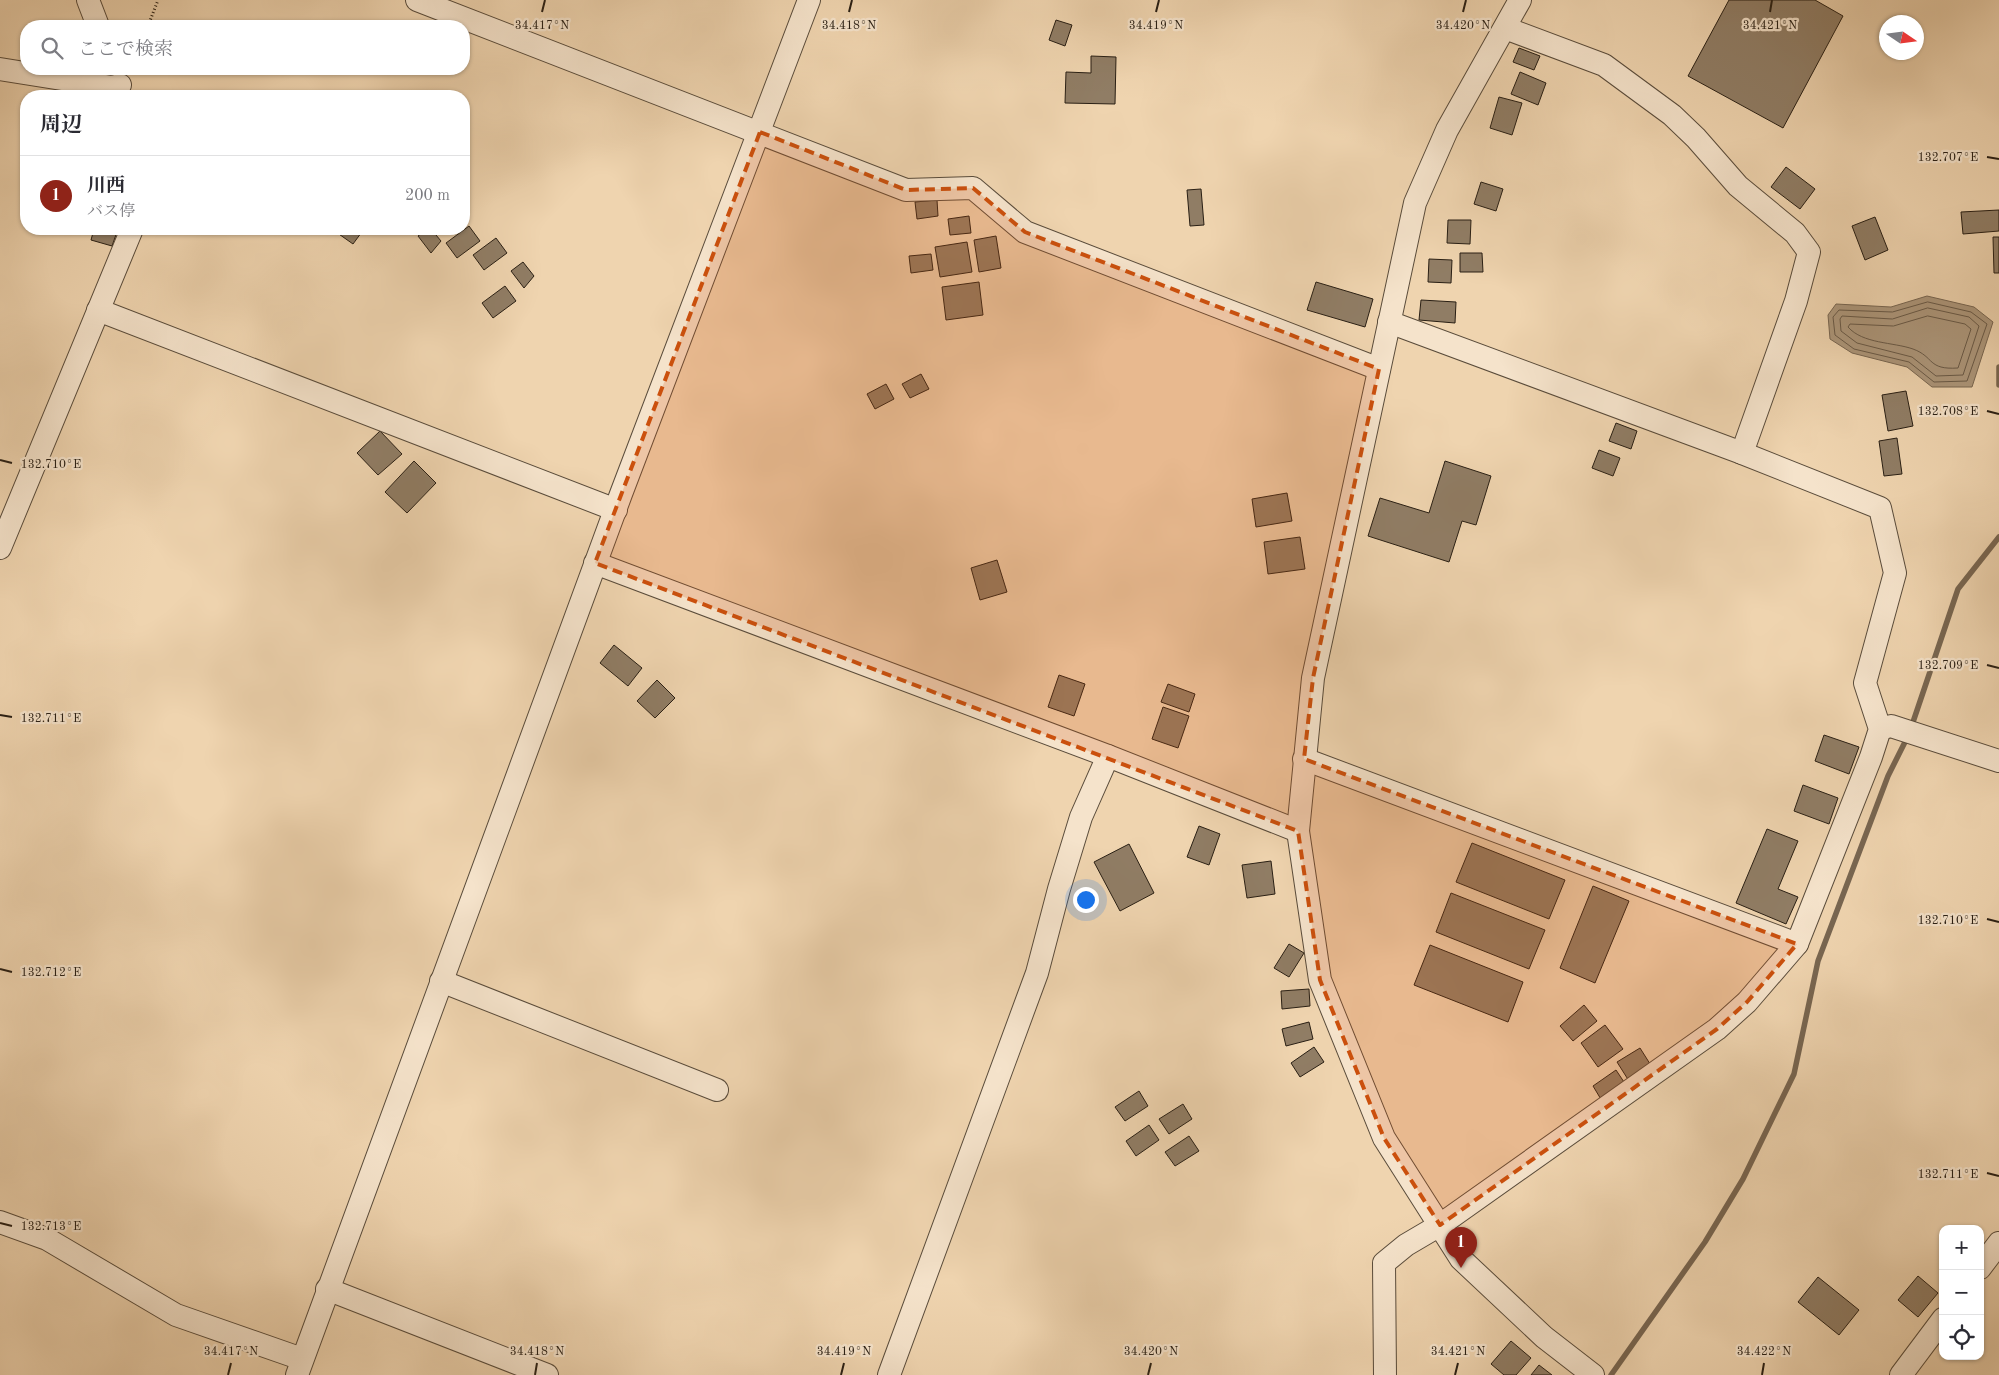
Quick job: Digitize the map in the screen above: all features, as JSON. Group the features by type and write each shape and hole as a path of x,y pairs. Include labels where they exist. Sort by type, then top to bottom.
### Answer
{"street":[{"path":"88,0 96,20"},
{"path":"417,0 469,20"},
{"path":"0,1222 47,1239 176,1314 299,1367 596,563 809,0"},
{"path":"1520,0 1447,130 1415,203 1312,678 1298,831 1320,980 1384,1138 1461,1259 1544,1337 1593,1375"},
{"path":"470,20 906,190 973,188 1025,232 1379,369"},
{"path":"1504,28 1604,65 1672,115 1696,138 1738,186 1795,233 1810,252 1796,301 1742,453"},
{"path":"0,69 20,72"},
{"path":"37,75 112,87 119,83"},
{"path":"0,548 129,235"},
{"path":"98,310 616,510"},
{"path":"1385,1375 1384,1263 1406,1245 1440,1225 1717,1029 1748,1002 1797,944 1871,757 1880,729 1865,683 1895,573 1880,508 1742,453 1389,322"},
{"path":"596,563 1108,756 1298,831"},
{"path":"1880,729 1891,726 1999,761"},
{"path":"889,1375 1037,973 1081,817 1108,756"},
{"path":"1304,759 1797,944"},
{"path":"441,981 717,1090"},
{"path":"1984,1263 1999,1243"},
{"path":"327,1289 547,1375"},
{"path":"1901,1375 1939,1324"}],"path":[{"path":"150,20 158,0"}],"highlighted area":[{"path":"760,132 906,190 973,188 1025,232 1379,369 1313,678 1304,759 1797,944 1747,1002 1717,1029 1440,1225 1384,1138 1320,980 1298,831 595,563"}],"water":[{"path":"1927,296 1974,307 1993,322 1972,387 1932,387 1907,367 1852,353 1830,339 1828,315 1836,304 1891,307"}],"building":[{"path":"1729,0 1815,0 1843,16 1783,128 1688,76"},
{"path":"1056,20 1072,25 1065,46 1049,40"},
{"path":"1519,48 1540,56 1534,70 1513,62"},
{"path":"1091,56 1116,57 1115,104 1065,103 1066,72 1091,73"},
{"path":"1520,72 1546,83 1538,105 1511,94"},
{"path":"1499,97 1522,103 1512,135 1490,128"},
{"path":"1786,167 1815,189 1800,209 1771,187"},
{"path":"1481,182 1503,189 1496,211 1474,204"},
{"path":"1201,189 1204,225 1190,226 1187,190"},
{"path":"937,200 938,216 917,219 915,202"},
{"path":"1999,210 1999,231 1963,234 1961,212"},
{"path":"969,216 971,233 950,235 948,219"},
{"path":"1875,217 1888,250 1865,260 1852,226"},
{"path":"1448,220 1471,220 1470,244 1447,243"},
{"path":"470,227 480,241 457,258 446,243 457,235 470,235"},
{"path":"92,235 116,235 112,246 91,240"},
{"path":"340,235 360,235 353,244"},
{"path":"436,235 441,241 431,253 418,236"},
{"path":"996,236 1001,268 979,272 974,240"},
{"path":"1993,237 1999,237 1999,273 1994,273"},
{"path":"496,238 507,253 484,270 473,255"},
{"path":"967,242 972,272 940,277 935,247"},
{"path":"1460,253 1482,253 1483,272 1460,272"},
{"path":"931,254 933,270 911,273 909,256"},
{"path":"1429,259 1452,260 1451,283 1428,282"},
{"path":"523,262 534,276 524,288 511,271"},
{"path":"979,282 983,315 946,320 942,287"},
{"path":"1316,282 1373,299 1365,327 1307,310"},
{"path":"505,286 516,301 493,318 482,303"},
{"path":"1421,300 1456,302 1455,323 1419,320"},
{"path":"921,374 929,389 910,398 902,384"},
{"path":"886,384 894,399 875,409 867,394"},
{"path":"1906,391 1913,426 1888,431 1882,395"},
{"path":"1616,423 1637,431 1631,449 1609,441"},
{"path":"380,431 402,454 378,475 357,453"},
{"path":"1897,438 1902,474 1884,476 1879,441"},
{"path":"1599,450 1620,458 1613,476 1592,468"},
{"path":"414,461 436,483 407,513 385,492"},
{"path":"1445,461 1491,476 1476,525 1462,521 1449,562 1368,536 1380,498 1429,513"},
{"path":"1287,493 1292,521 1256,527 1252,499"},
{"path":"1300,537 1305,569 1268,574 1264,542"},
{"path":"997,560 1007,592 980,600 971,568"},
{"path":"614,645 642,668 628,686 600,663"},
{"path":"1059,675 1085,684 1074,716 1048,707"},
{"path":"657,680 675,698 655,718 637,701"},
{"path":"1168,684 1195,694 1189,712 1161,702"},
{"path":"1163,707 1189,716 1178,748 1152,739"},
{"path":"1824,735 1859,747 1849,774 1815,761"},
{"path":"1803,785 1838,798 1829,824 1794,811"},
{"path":"1199,826 1220,834 1209,865 1187,857"},
{"path":"1767,829 1798,841 1778,889 1798,897 1786,924 1736,903"},
{"path":"1472,843 1565,880 1549,919 1456,882"},
{"path":"1129,844 1154,893 1120,911 1094,862"},
{"path":"1271,861 1275,894 1247,898 1242,865"},
{"path":"1593,886 1629,901 1595,983 1560,968"},
{"path":"1451,893 1545,930 1529,969 1436,932"},
{"path":"1289,944 1304,953 1289,977 1274,968"},
{"path":"1430,945 1523,982 1508,1022 1414,985"},
{"path":"1309,989 1310,1006 1282,1009 1281,991"},
{"path":"1584,1005 1597,1021 1573,1041 1560,1026"},
{"path":"1309,1022 1313,1039 1286,1046 1282,1029"},
{"path":"1605,1025 1623,1049 1598,1067 1581,1043"},
{"path":"1314,1047 1324,1062 1300,1077 1291,1063"},
{"path":"1640,1048 1652,1067 1629,1081 1617,1062"},
{"path":"1616,1070 1626,1085 1602,1101 1593,1086"},
{"path":"1139,1091 1148,1106 1125,1121 1115,1107"},
{"path":"1183,1104 1192,1119 1169,1134 1159,1119"},
{"path":"1149,1125 1159,1140 1136,1156 1126,1141"},
{"path":"1189,1136 1199,1151 1175,1166 1165,1152"},
{"path":"1918,1276 1938,1293 1918,1317 1898,1300"},
{"path":"1818,1277 1859,1310 1839,1335 1798,1302"},
{"path":"1511,1341 1531,1358 1516,1375 1504,1375 1491,1364"},
{"path":"1539,1365 1552,1375 1531,1375"}],"waterway":[{"path":"1999,367 1999,385"},
{"path":"1911,728 1958,589 1999,537"},
{"path":"1611,1375 1705,1242 1743,1179 1794,1074 1818,961 1888,776 1908,736"}],"place":[{"name":"川西","path":"1461,1268"}]}
